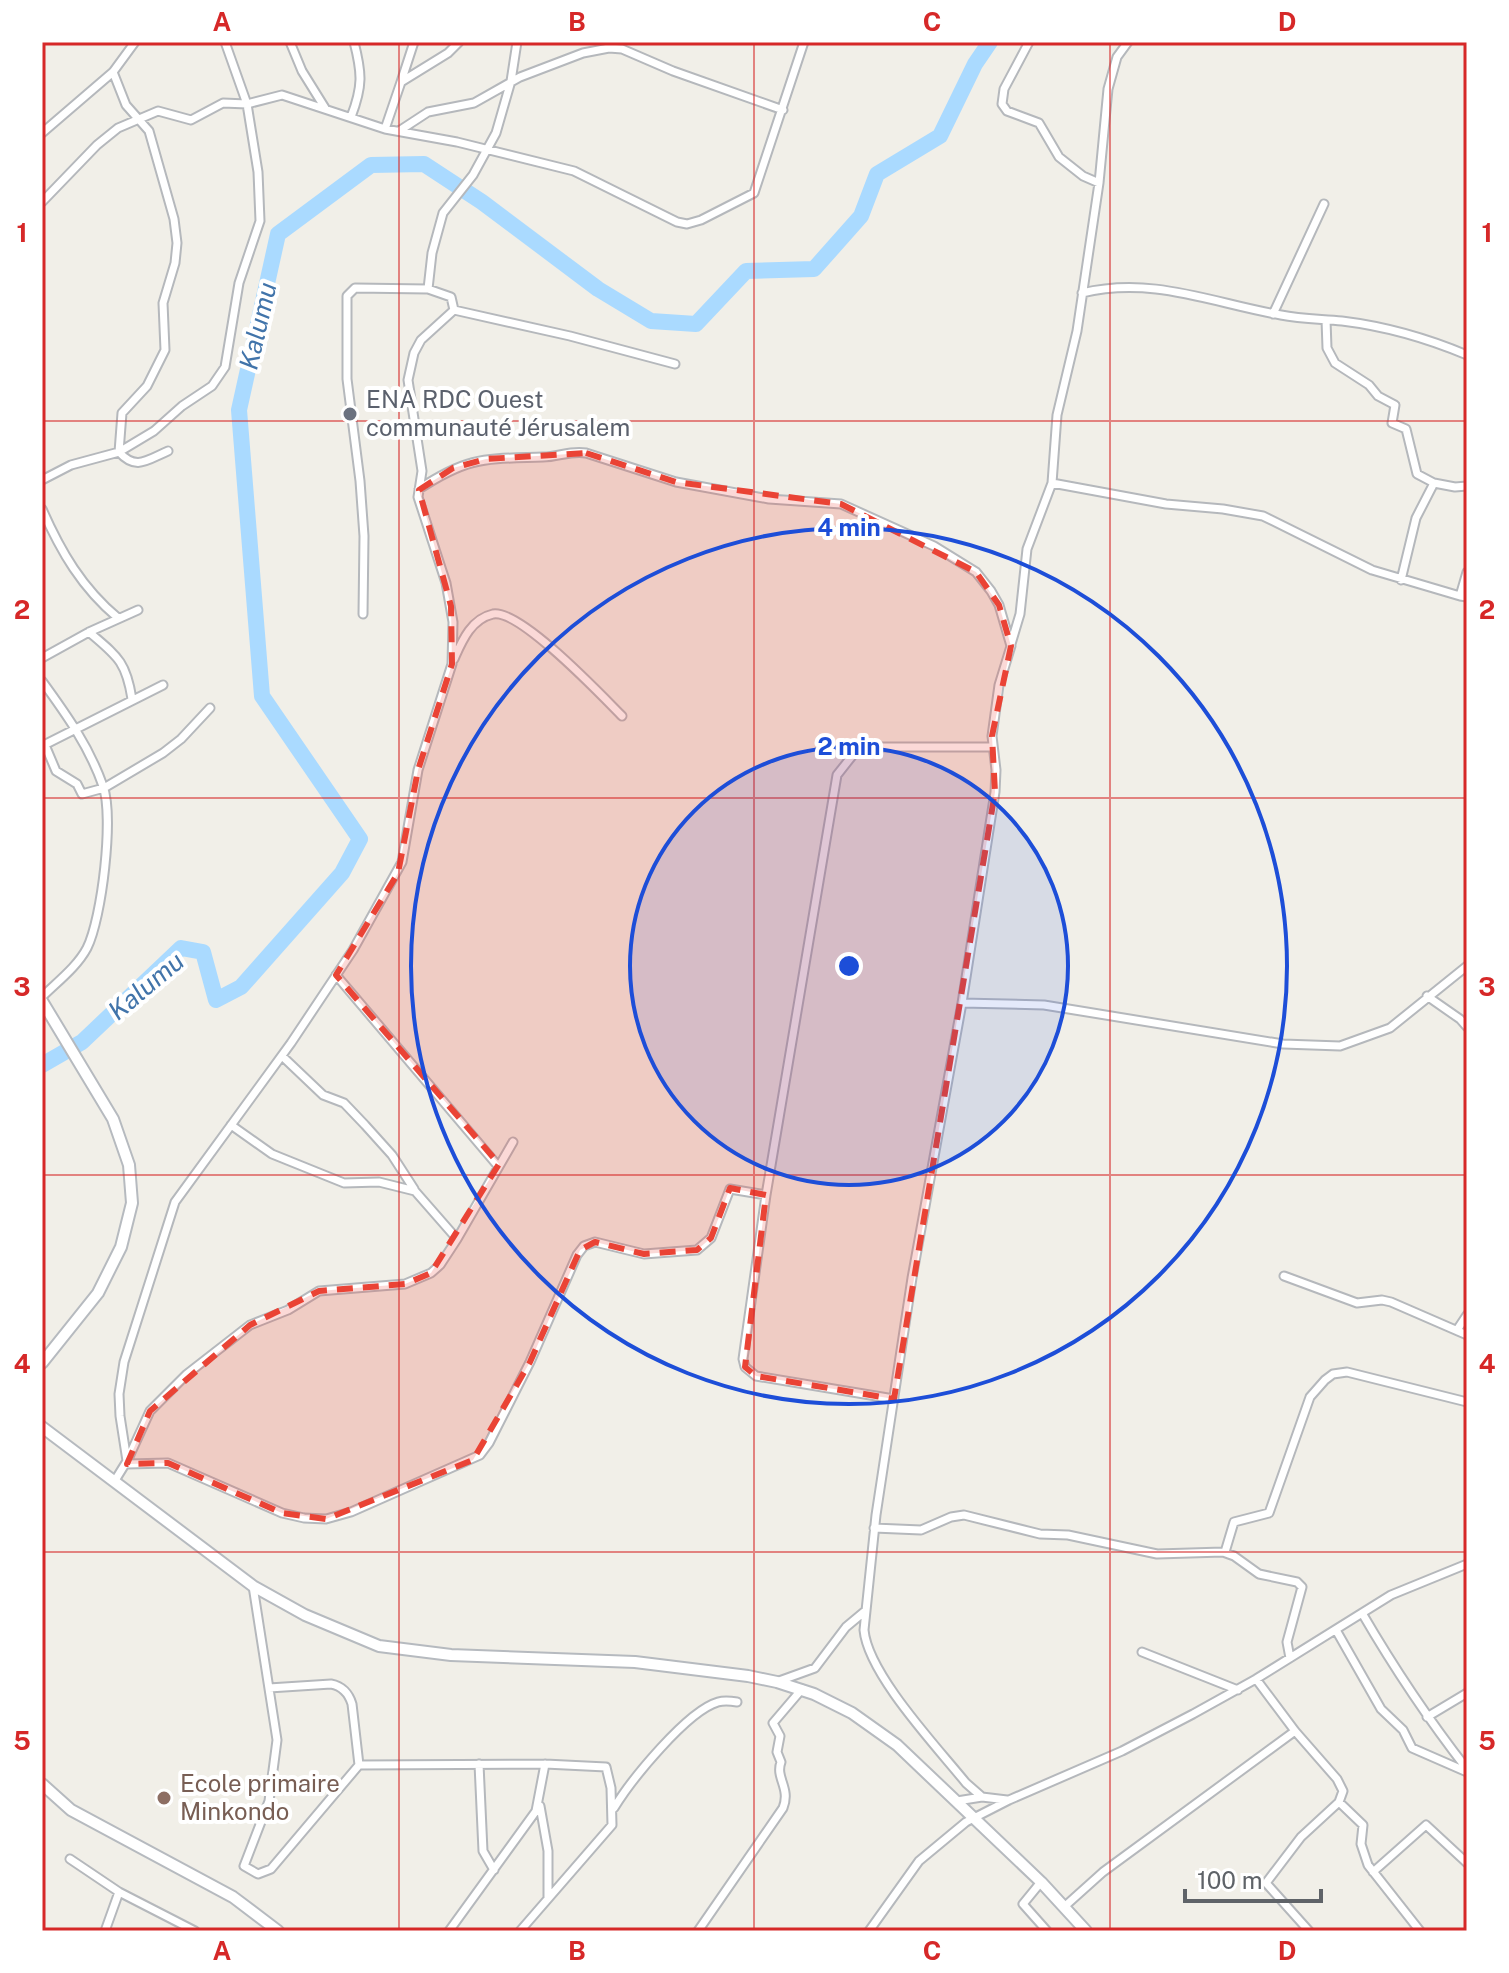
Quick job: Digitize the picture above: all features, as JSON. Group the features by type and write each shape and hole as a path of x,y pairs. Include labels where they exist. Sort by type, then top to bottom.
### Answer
{"street":[{"path":"42,133 113,72 135,42"},
{"path":"42,480 71,465 119,452 154,431 182,406 212,386 226,364 239,283 260,221 258,172 247,104 225,42"},
{"path":"290,42 302,71 325,108"},
{"path":"351,117 360,94 361,81 354,42"},
{"path":"385,129 414,42"},
{"path":"401,82 448,53 459,42"},
{"path":"428,289 440,221 488,149 506,107 517,42"},
{"path":"42,202 118,128 162,111 191,120 223,103 247,104 282,95 385,129 488,149 580,173 677,222 693,223 752,195 804,42"},
{"path":"1029,42 1004,89 1002,104 1007,111 1039,123 1064,163 1099,183"},
{"path":"982,1797 966,1783 878,1671 865,1640 864,1612 924,1202 962,1003 995,792 996,770 992,747 999,685 1020,614 1027,549 1052,483 1057,415 1073,349 1082,293 1099,183 1108,89 1117,57 1128,42"},
{"path":"399,131 428,112 474,103 496,93 511,81 583,53 617,48 783,110"},
{"path":"113,72 126,105 149,131 174,219 176,259 163,300 164,354 147,386 122,413 119,452 135,463 168,451"},
{"path":"1273,314 1324,204"},
{"path":"1082,293 1124,286 1173,291 1273,314 1354,323 1424,340 1467,355"},
{"path":"363,614 364,536 347,379 347,296 355,288 428,289 451,297 454,310"},
{"path":"454,310 675,364"},
{"path":"452,664 451,606 422,509 419,490 422,471 408,380 410,366 421,340 454,310"},
{"path":"1326,320 1327,348 1335,363 1395,405 1392,423 1406,429 1416,472 1434,483 1467,486"},
{"path":"419,490 453,468 478,461 579,452 676,482 769,499 841,504 934,546 976,572 999,605 1011,646"},
{"path":"1052,483 1166,504 1263,516 1363,565 1401,580 1463,597 1467,572"},
{"path":"1401,580 1418,513 1434,483"},
{"path":"42,509 60,550 93,596 118,618"},
{"path":"42,658 138,610"},
{"path":"127,1462 119,1394 124,1362 175,1202 282,1056 398,873 411,823 418,770 463,638 478,621 496,613 516,620 622,716"},
{"path":"89,632 123,664 132,699"},
{"path":"42,681 77,730 104,788 108,818 102,883 89,944 77,963 42,999 113,1119 129,1165 132,1203 121,1247 98,1293 42,1363"},
{"path":"163,685 43,746 56,771 77,784 82,794 104,788 163,753 210,708"},
{"path":"894,1399 756,1376 745,1367 743,1359 766,1195 837,775 856,751 871,747 992,747"},
{"path":"962,1003 1044,1005 1283,1044 1323,1046 1357,1042 1390,1028 1467,966"},
{"path":"336,975 498,1166"},
{"path":"1427,996 1467,1027"},
{"path":"282,1056 323,1095 344,1103 392,1155 415,1191 457,1239"},
{"path":"231,1125 272,1154 344,1183 379,1182 415,1191"},
{"path":"114,1482 127,1462 150,1411 187,1374 250,1325 288,1310 319,1291 405,1284 427,1276 440,1265 513,1142"},
{"path":"127,1462 168,1463 247,1500 304,1518 326,1519 351,1512 480,1455 530,1362 577,1255 584,1246 601,1242 635,1253 688,1253 697,1250 711,1238 730,1189 766,1195"},
{"path":"1284,1276 1357,1303 1391,1302 1467,1335"},
{"path":"1457,1330 1467,1315"},
{"path":"1225,1552 1234,1522 1269,1513 1310,1397 1333,1374 1355,1372 1467,1402"},
{"path":"42,1427 253,1586 305,1615 389,1648 451,1655 635,1662 777,1682 802,1689 874,1727 923,1767 1041,1882 1086,1931"},
{"path":"874,1528 921,1530 964,1515 1040,1534 1068,1535 1157,1554 1225,1552 1259,1574 1297,1582 1302,1587 1287,1642 1290,1658"},
{"path":"869,1931 919,1861 974,1818 1122,1751 1238,1690 1391,1595 1467,1564"},
{"path":"253,1586 269,1688 277,1731 271,1792 244,1866 258,1874 271,1869 359,1765 352,1704 341,1688 331,1684 269,1688"},
{"path":"777,1682 815,1668 846,1627 864,1612"},
{"path":"1362,1613 1427,1717 1467,1770"},
{"path":"1336,1630 1381,1709 1403,1730 1412,1748 1467,1770"},
{"path":"1142,1652 1238,1690"},
{"path":"1256,1679 1295,1731 1337,1779 1343,1791 1339,1802 1301,1837 1266,1883 1309,1931"},
{"path":"698,1931 783,1808 787,1793 778,1770 781,1762 777,1752 780,1739 773,1723 802,1689"},
{"path":"1427,1717 1467,1693"},
{"path":"613,1810 666,1741 703,1709 724,1701 737,1702"},
{"path":"1064,1907 1103,1872 1295,1731"},
{"path":"479,1764 483,1851 494,1870"},
{"path":"359,1765 545,1764 606,1767 613,1810 612,1825 520,1931"},
{"path":"545,1764 539,1804 548,1851 548,1898"},
{"path":"42,1784 71,1810 233,1897 278,1931"},
{"path":"957,1801 982,1797 1009,1800"},
{"path":"1339,1802 1363,1825 1363,1853 1373,1872 1417,1930"},
{"path":"449,1931 539,1804"},
{"path":"1373,1872 1426,1825 1467,1863"},
{"path":"70,1859 119,1892 195,1931"},
{"path":"1041,1882 1023,1904 1047,1931"},
{"path":"105,1931 119,1892"},
{"path":"878,1931 880,1918"},
{"path":"173,1931 176,1920"}],"highlighted area":[{"path":"586,453 676,482 841,504 976,572 999,605 1011,646 992,736 995,792 894,1399 756,1376 745,1367 766,1195 730,1188 711,1238 697,1250 644,1254 595,1242 580,1250 530,1362 473,1460 326,1519 282,1513 168,1463 127,1464 150,1411 250,1325 319,1291 405,1284 431,1273 499,1164 336,975 398,873 418,770 452,664 451,606 419,490 453,468 486,459"}],"waterway":[{"name":"Kalumu","path":"42,1065 82,1042 181,948 203,952 216,1000 241,987 342,873 360,839 262,696 239,410 278,234 371,165 424,164 482,202 598,289 651,321 696,324 746,271 814,269 861,216 877,174 940,136 975,64 990,42"}],"place":[{"name":"ENA RDC Ouest communauté Jérusalem","path":"350,414"},
{"name":"Ecole primaire Minkondo","path":"164,1798"}]}
